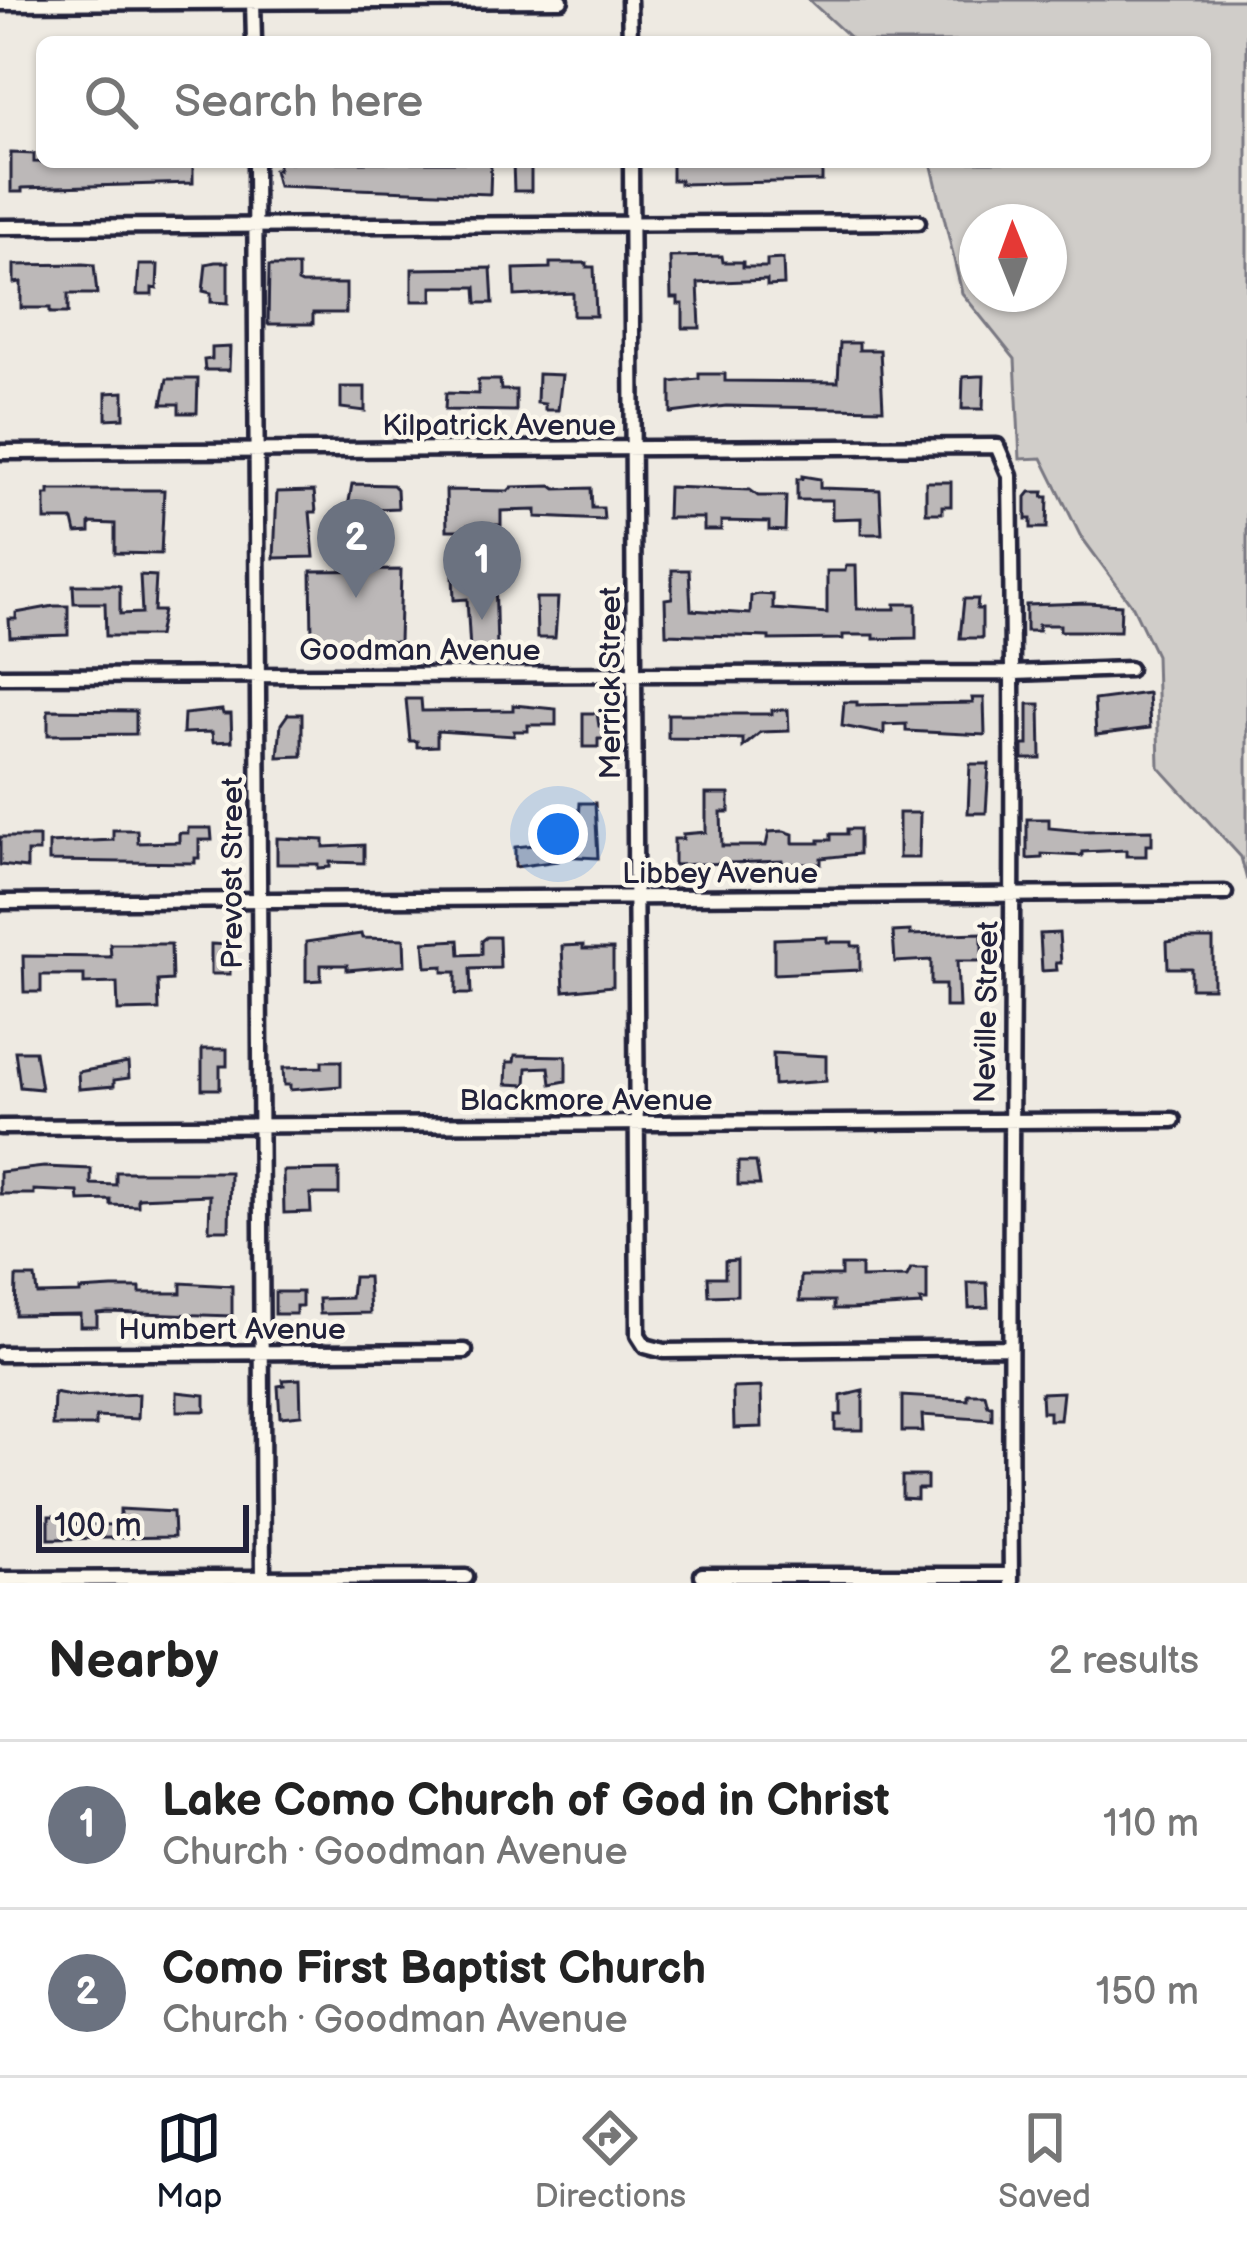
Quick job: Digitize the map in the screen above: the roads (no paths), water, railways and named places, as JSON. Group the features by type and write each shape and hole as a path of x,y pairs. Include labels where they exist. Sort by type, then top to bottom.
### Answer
{"street":[{"path":"0,3 562,0"},
{"path":"629,0 630,36"},
{"path":"253,1 254,36"},
{"name":"Prevost Street","path":"254,168 262,1580"},
{"name":"Merrick Street","path":"631,168 638,1335 645,1346 690,1351 1009,1347"},
{"path":"0,227 918,223"},
{"name":"Kilpatrick Avenue","path":"0,452 998,446"},
{"name":"Neville Street","path":"998,446 1010,476 1013,673 1008,1121 1011,1579"},
{"name":"Goodman Avenue","path":"0,676 1129,669"},
{"name":"Libbey Avenue","path":"0,902 1225,893"},
{"name":"Blackmore Avenue","path":"0,1127 1173,1120"},
{"name":"Humbert Avenue","path":"0,1354 465,1351"},
{"path":"702,1575 1011,1579"},
{"path":"0,1579 466,1577"}],"place":[{"name":"Como First Baptist Church","path":"356,598"},
{"name":"Lake Como Church of God in Christ","path":"482,620"}]}
